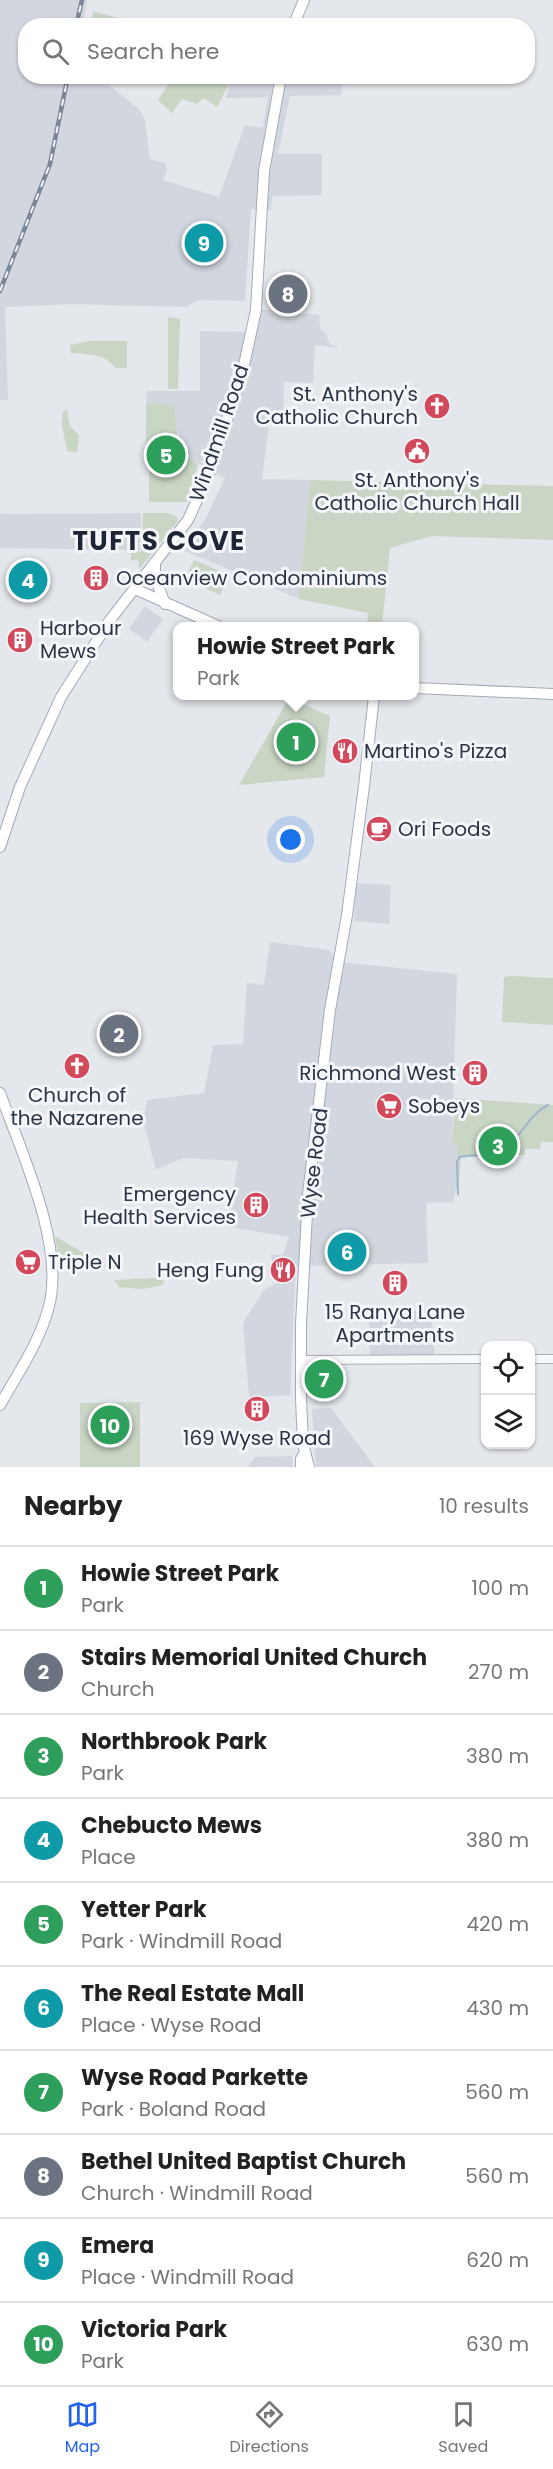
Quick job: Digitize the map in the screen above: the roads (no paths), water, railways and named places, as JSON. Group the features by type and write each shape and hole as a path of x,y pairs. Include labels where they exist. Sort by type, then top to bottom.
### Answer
{"main road":[{"path":"296,18 304,0"},
{"name":"Windmill Road","path":"0,847 21,787 61,697 110,620 188,520 210,471 242,374 256,310 264,171 280,84"},
{"path":"155,564 159,593 165,604"},
{"path":"135,589 206,622"},
{"path":"419,688 553,694"},
{"name":"Wyse Road","path":"301,1467 304,1454 301,1360 308,1195 330,1010 347,915 374,700"},
{"path":"0,1093 45,1223 51,1250 52,1274 50,1304 43,1326 0,1405"},
{"name":"Wyse Road","path":"304,1454 308,1458 309,1467"}],"street":[{"path":"301,1360 481,1359"},
{"path":"535,1359 553,1359"}],"waterway":[{"path":"458,1194 457,1161 460,1157 489,1154 505,1148 534,1115 548,1105"}],"railway":[{"path":"78,18 82,0"},
{"path":"0,291 50,164 66,84"}],"place":[{"name":"Emera","path":"204,243"},
{"name":"Bethel United Baptist Church","path":"288,294"},
{"name":"St. Anthony's Catholic Church","path":"437,406"},
{"name":"St. Anthony's Catholic Church Hall","path":"417,451"},
{"name":"Yetter Park","path":"166,455"},
{"name":"Oceanview Condominiums","path":"96,578"},
{"name":"Chebucto Mews","path":"28,580"},
{"name":"Harbour Mews","path":"20,640"},
{"name":"Howie Street Park","path":"296,742"},
{"name":"Martino's Pizza","path":"345,751"},
{"name":"Ori Foods","path":"379,829"},
{"name":"Stairs Memorial United Church","path":"119,1034"},
{"name":"Church of the Nazarene","path":"77,1066"},
{"name":"Richmond West","path":"475,1073"},
{"name":"Sobeys","path":"389,1106"},
{"name":"Northbrook Park","path":"498,1146"},
{"name":"Emergency Health Services","path":"256,1205"},
{"name":"The Real Estate Mall","path":"347,1252"},
{"name":"Triple N","path":"28,1262"},
{"name":"Heng Fung","path":"283,1270"},
{"name":"15 Ranya Lane Apartments","path":"395,1283"},
{"name":"Wyse Road Parkette","path":"324,1379"},
{"name":"169 Wyse Road","path":"257,1409"},
{"name":"Victoria Park","path":"110,1425"}],"district":[{"name":"TUFTS COVE","path":"159,541"}]}
